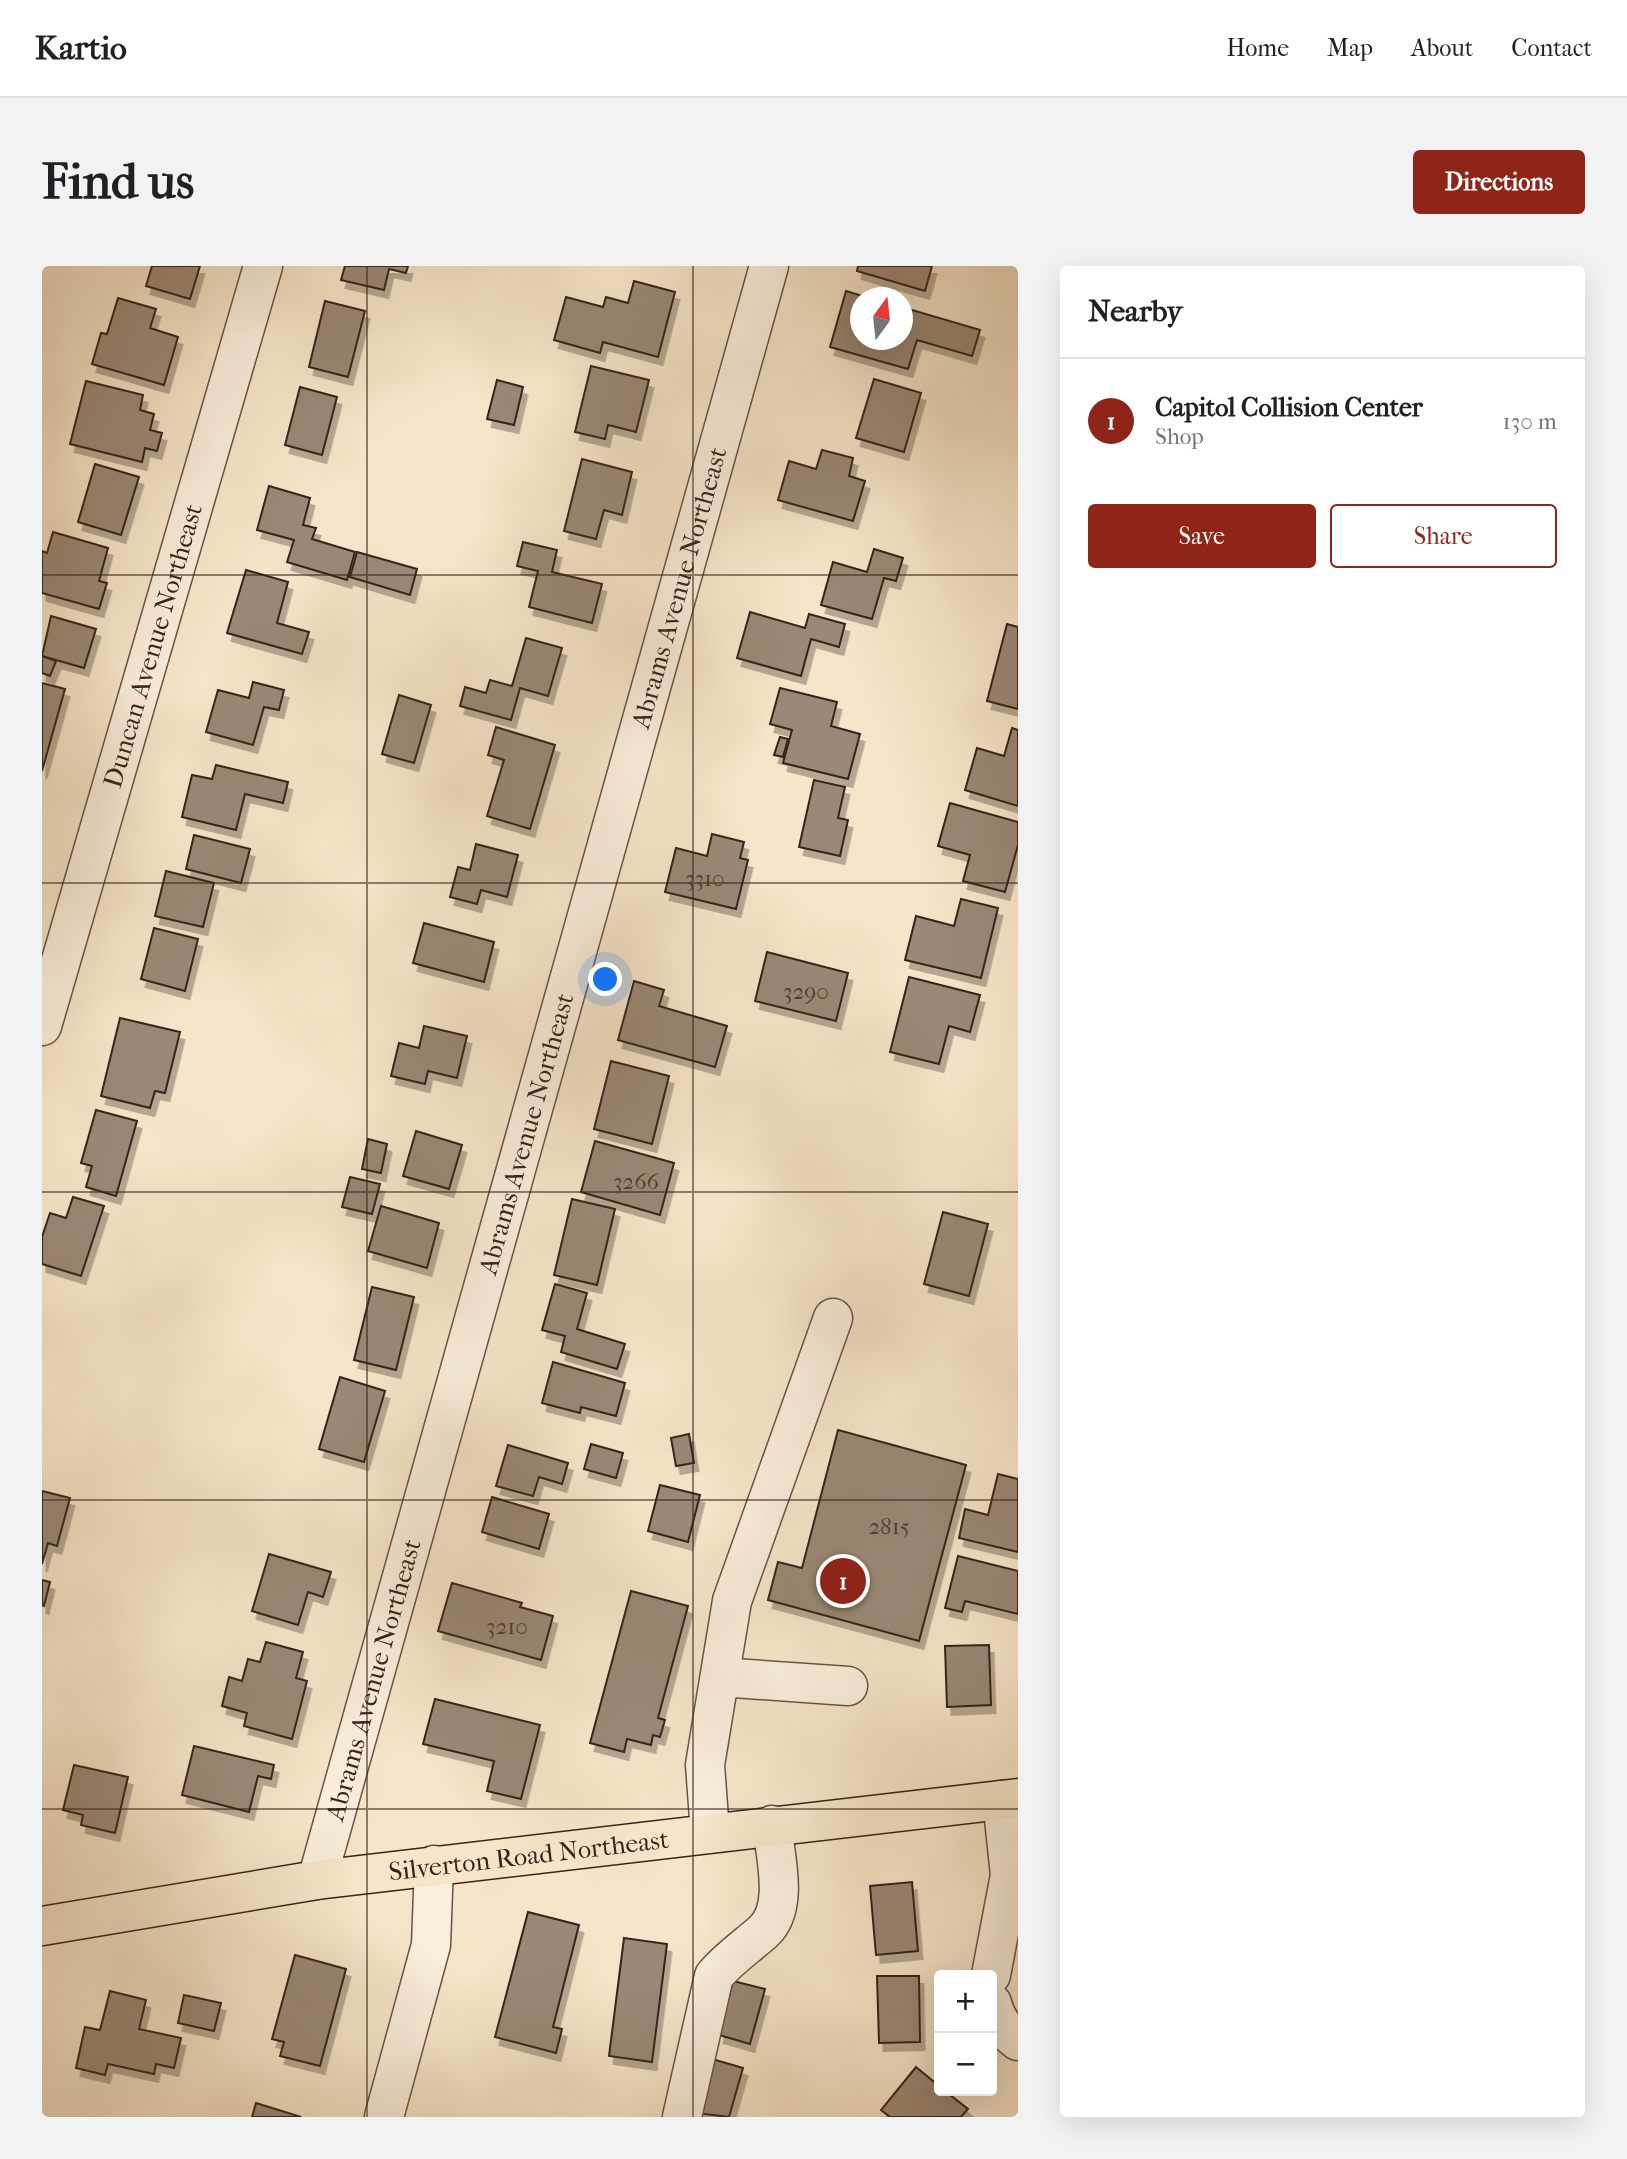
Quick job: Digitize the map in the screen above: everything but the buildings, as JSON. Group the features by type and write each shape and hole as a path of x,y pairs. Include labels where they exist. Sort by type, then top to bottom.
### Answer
{"main road":[{"name":"Silverton Road Northeast","path":"42,1926 317,1880 1010,1799"}],"street":[{"name":"Duncan Avenue Northeast","path":"42,1026 263,266"},
{"name":"Abrams Avenue Northeast","path":"317,1880 769,266"},
{"path":"710,1832 705,1765 732,1601 833,1318"},
{"path":"720,1677 848,1686"},
{"path":"992,1970 1010,1875 1010,1799"},
{"path":"682,2117 714,1976 729,1958 766,1929 775,1914 778,1894 772,1825"},
{"path":"384,2117 431,1945 434,1865"},
{"path":"997,2019 1008,2034 1018,2041"}],"place":[{"name":"Capitol Collision Center","path":"843,1581"}]}
